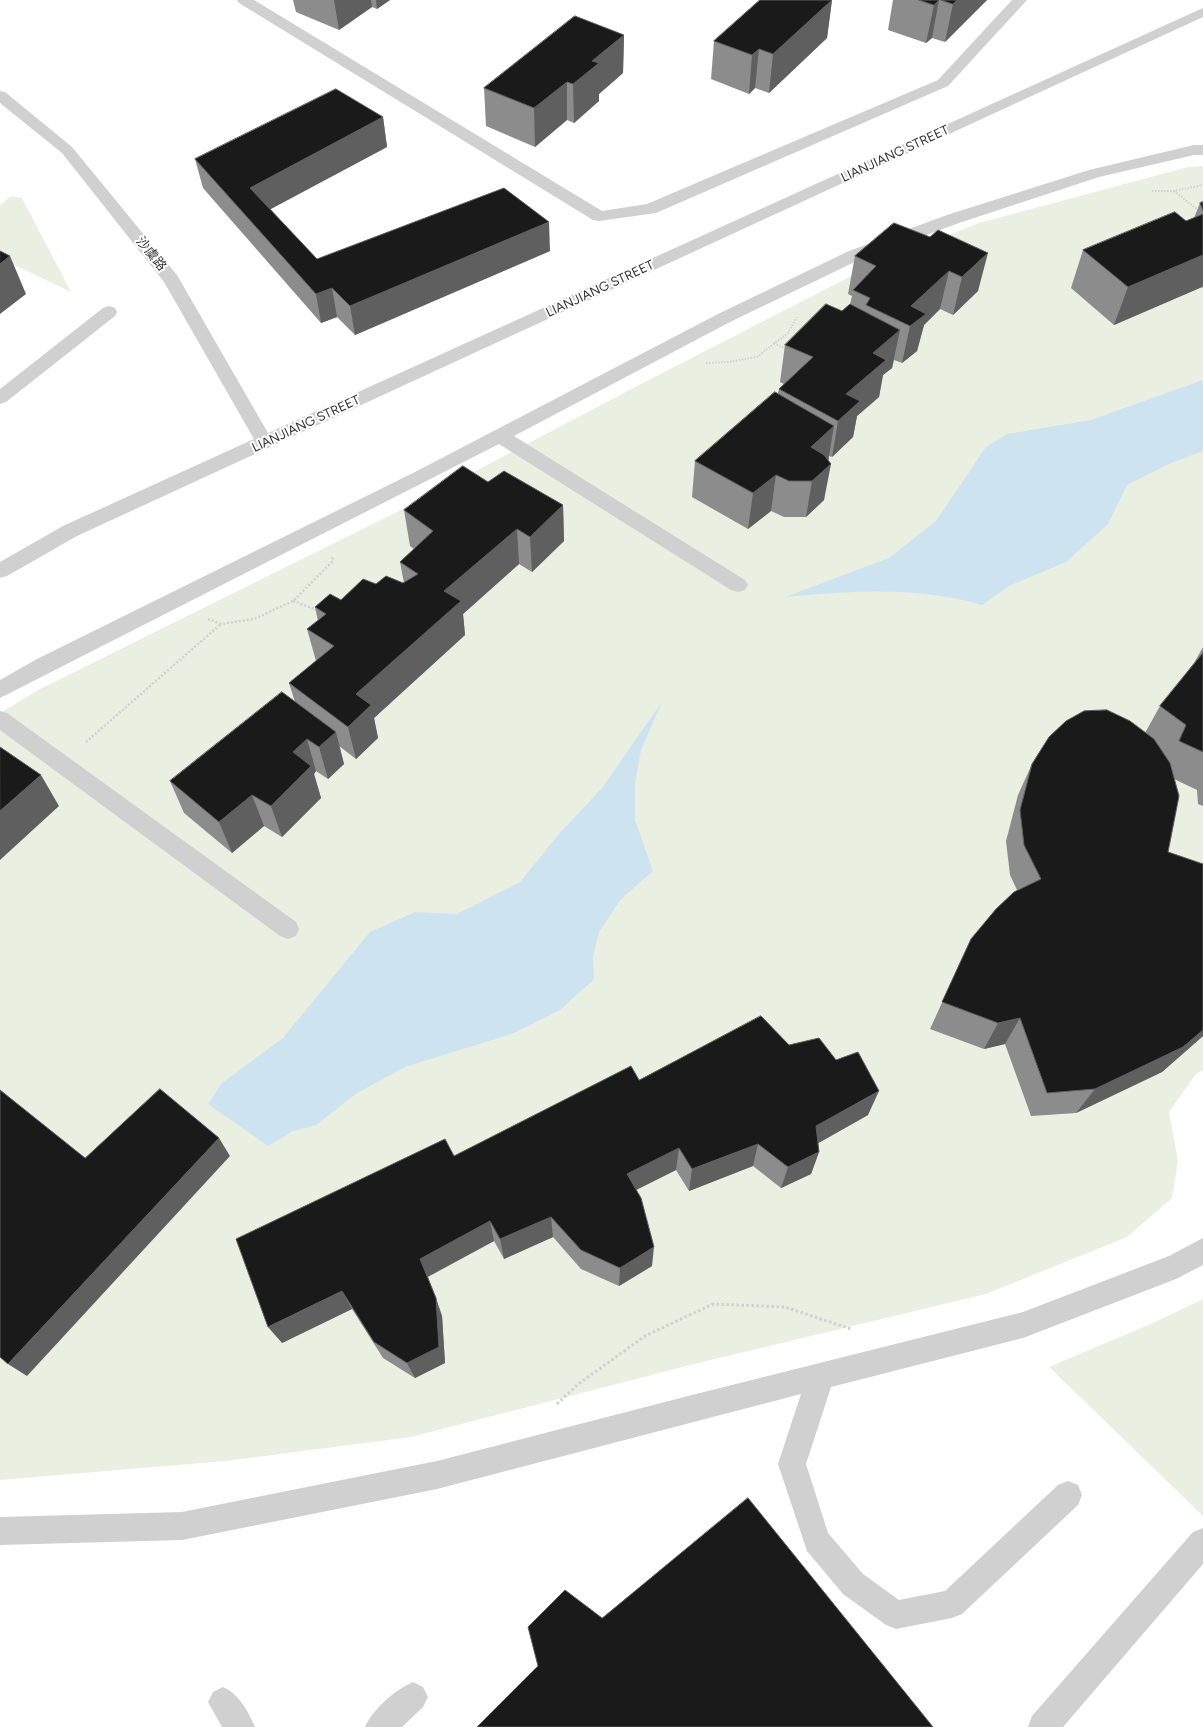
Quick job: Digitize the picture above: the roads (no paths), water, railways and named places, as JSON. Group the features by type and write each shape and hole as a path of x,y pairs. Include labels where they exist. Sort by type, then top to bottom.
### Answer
{"street":[{"path":"244,0 599,216 650,209 943,83 1020,0"},
{"name":"LIANJIANG STREET","path":"0,571 70,531 265,443 1203,12"},
{"name":"沙虞路","path":"0,96 67,150 171,279 265,443"},
{"path":"0,690 44,665 500,436 726,317 855,255 953,219 1095,173 1194,150 1203,150"},
{"path":"0,398 109,312"},
{"path":"500,436 738,585"},
{"path":"0,719 61,765 288,929"},
{"path":"0,1531 182,1526 437,1475 1023,1325 1176,1266 1203,1251"},
{"path":"821,1376 792,1464 817,1541 853,1584 896,1615 952,1604 1068,1495"},
{"path":"1043,1727 1203,1542"},
{"path":"380,1727 413,1697"},
{"path":"224,1702 240,1727"}],"water":[{"path":"1203,380 1203,451 1169,464 1127,485 1108,524 1066,562 1009,586 982,605 933,595 884,592 835,593 785,597 889,558 936,521 986,447 1007,434 1091,420"},
{"path":"662,702 641,750 635,784 635,820 653,871 621,899 599,932 593,957 594,979 560,1010 514,1033 405,1067 357,1093 316,1125 293,1131 268,1146 208,1104 222,1083 283,1038 370,932 415,912 457,914 520,882 559,834 602,788"}]}
